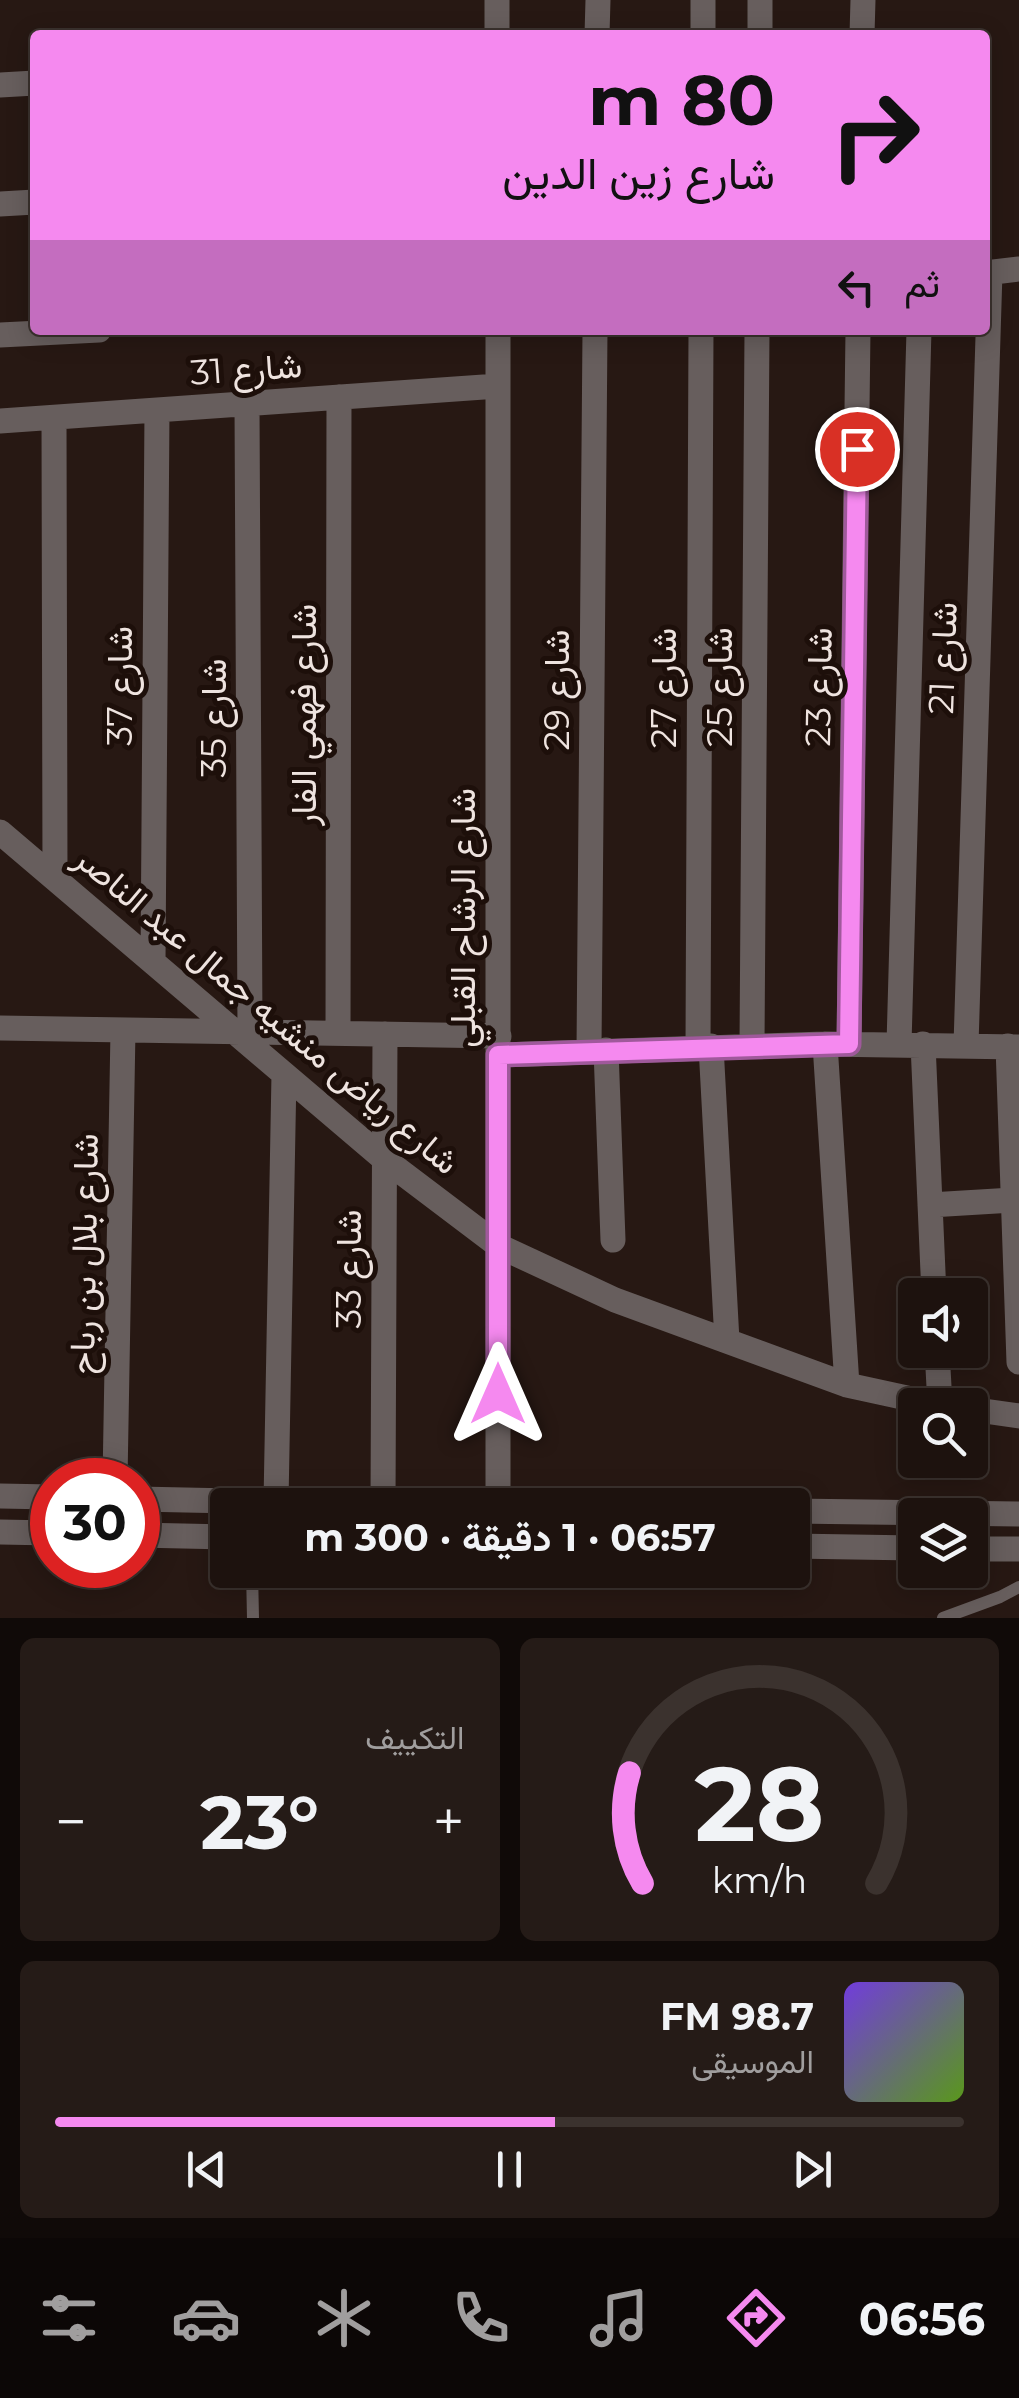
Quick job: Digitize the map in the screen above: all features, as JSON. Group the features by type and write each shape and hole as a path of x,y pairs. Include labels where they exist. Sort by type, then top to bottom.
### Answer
{"street":[{"path":"497,0 497,30"},
{"path":"598,0 598,30"},
{"path":"702,30 703,0"},
{"path":"760,0 760,30"},
{"path":"862,30 863,0"},
{"path":"0,85 30,83"},
{"path":"0,204 30,202"},
{"path":"990,273 1019,268"},
{"path":"0,335 30,333"},
{"name":"شارع الرشاح القبلي","path":"498,335 498,1488"},
{"name":"شارع 29","path":"595,335 597,1050 613,1240"},
{"name":"شارع 27","path":"701,335 704,1046 727,1341"},
{"name":"شارع 25","path":"752,1045 758,335"},
{"name":"شارع 23","path":"848,1385 837,1044 858,335"},
{"path":"919,335 911,1044 930,1205 933,1278"},
{"name":"شارع 21","path":"966,1045 986,335"},
{"name":"شارع 31","path":"0,422 498,386"},
{"name":"شارع فهمي الفار","path":"338,1033 340,397"},
{"name":"شارع 35","path":"242,1032 247,404"},
{"name":"شارع 37","path":"153,962 157,410"},
{"path":"54,418 56,879"},
{"name":"شارع رياض منشيه جمال عبد الناصر","path":"0,832 242,1032 284,1074 384,1159 499,1246 616,1300 848,1385 898,1396"},
{"path":"0,1028 385,1034 597,1050 837,1044 1013,1046 1019,1362"},
{"name":"شارع بلال بن رباح","path":"115,1458 123,1030"},
{"name":"شارع 33","path":"383,1488 385,1034"},
{"path":"274,1488 284,1074"},
{"path":"930,1205 1014,1200"},
{"path":"988,1412 1019,1416"},
{"path":"0,1496 30,1497"},
{"path":"160,1499 210,1501"},
{"path":"810,1511 1019,1514"},
{"path":"0,1532 30,1533"},
{"path":"160,1535 210,1536"},
{"path":"810,1546 898,1548"},
{"path":"988,1549 1019,1550"}],"lane":[{"path":"943,1618 1019,1587"},
{"path":"252,1588 253,1618"}],"route":[{"path":"498,1394 498,1055 849,1044 857,449"}]}
